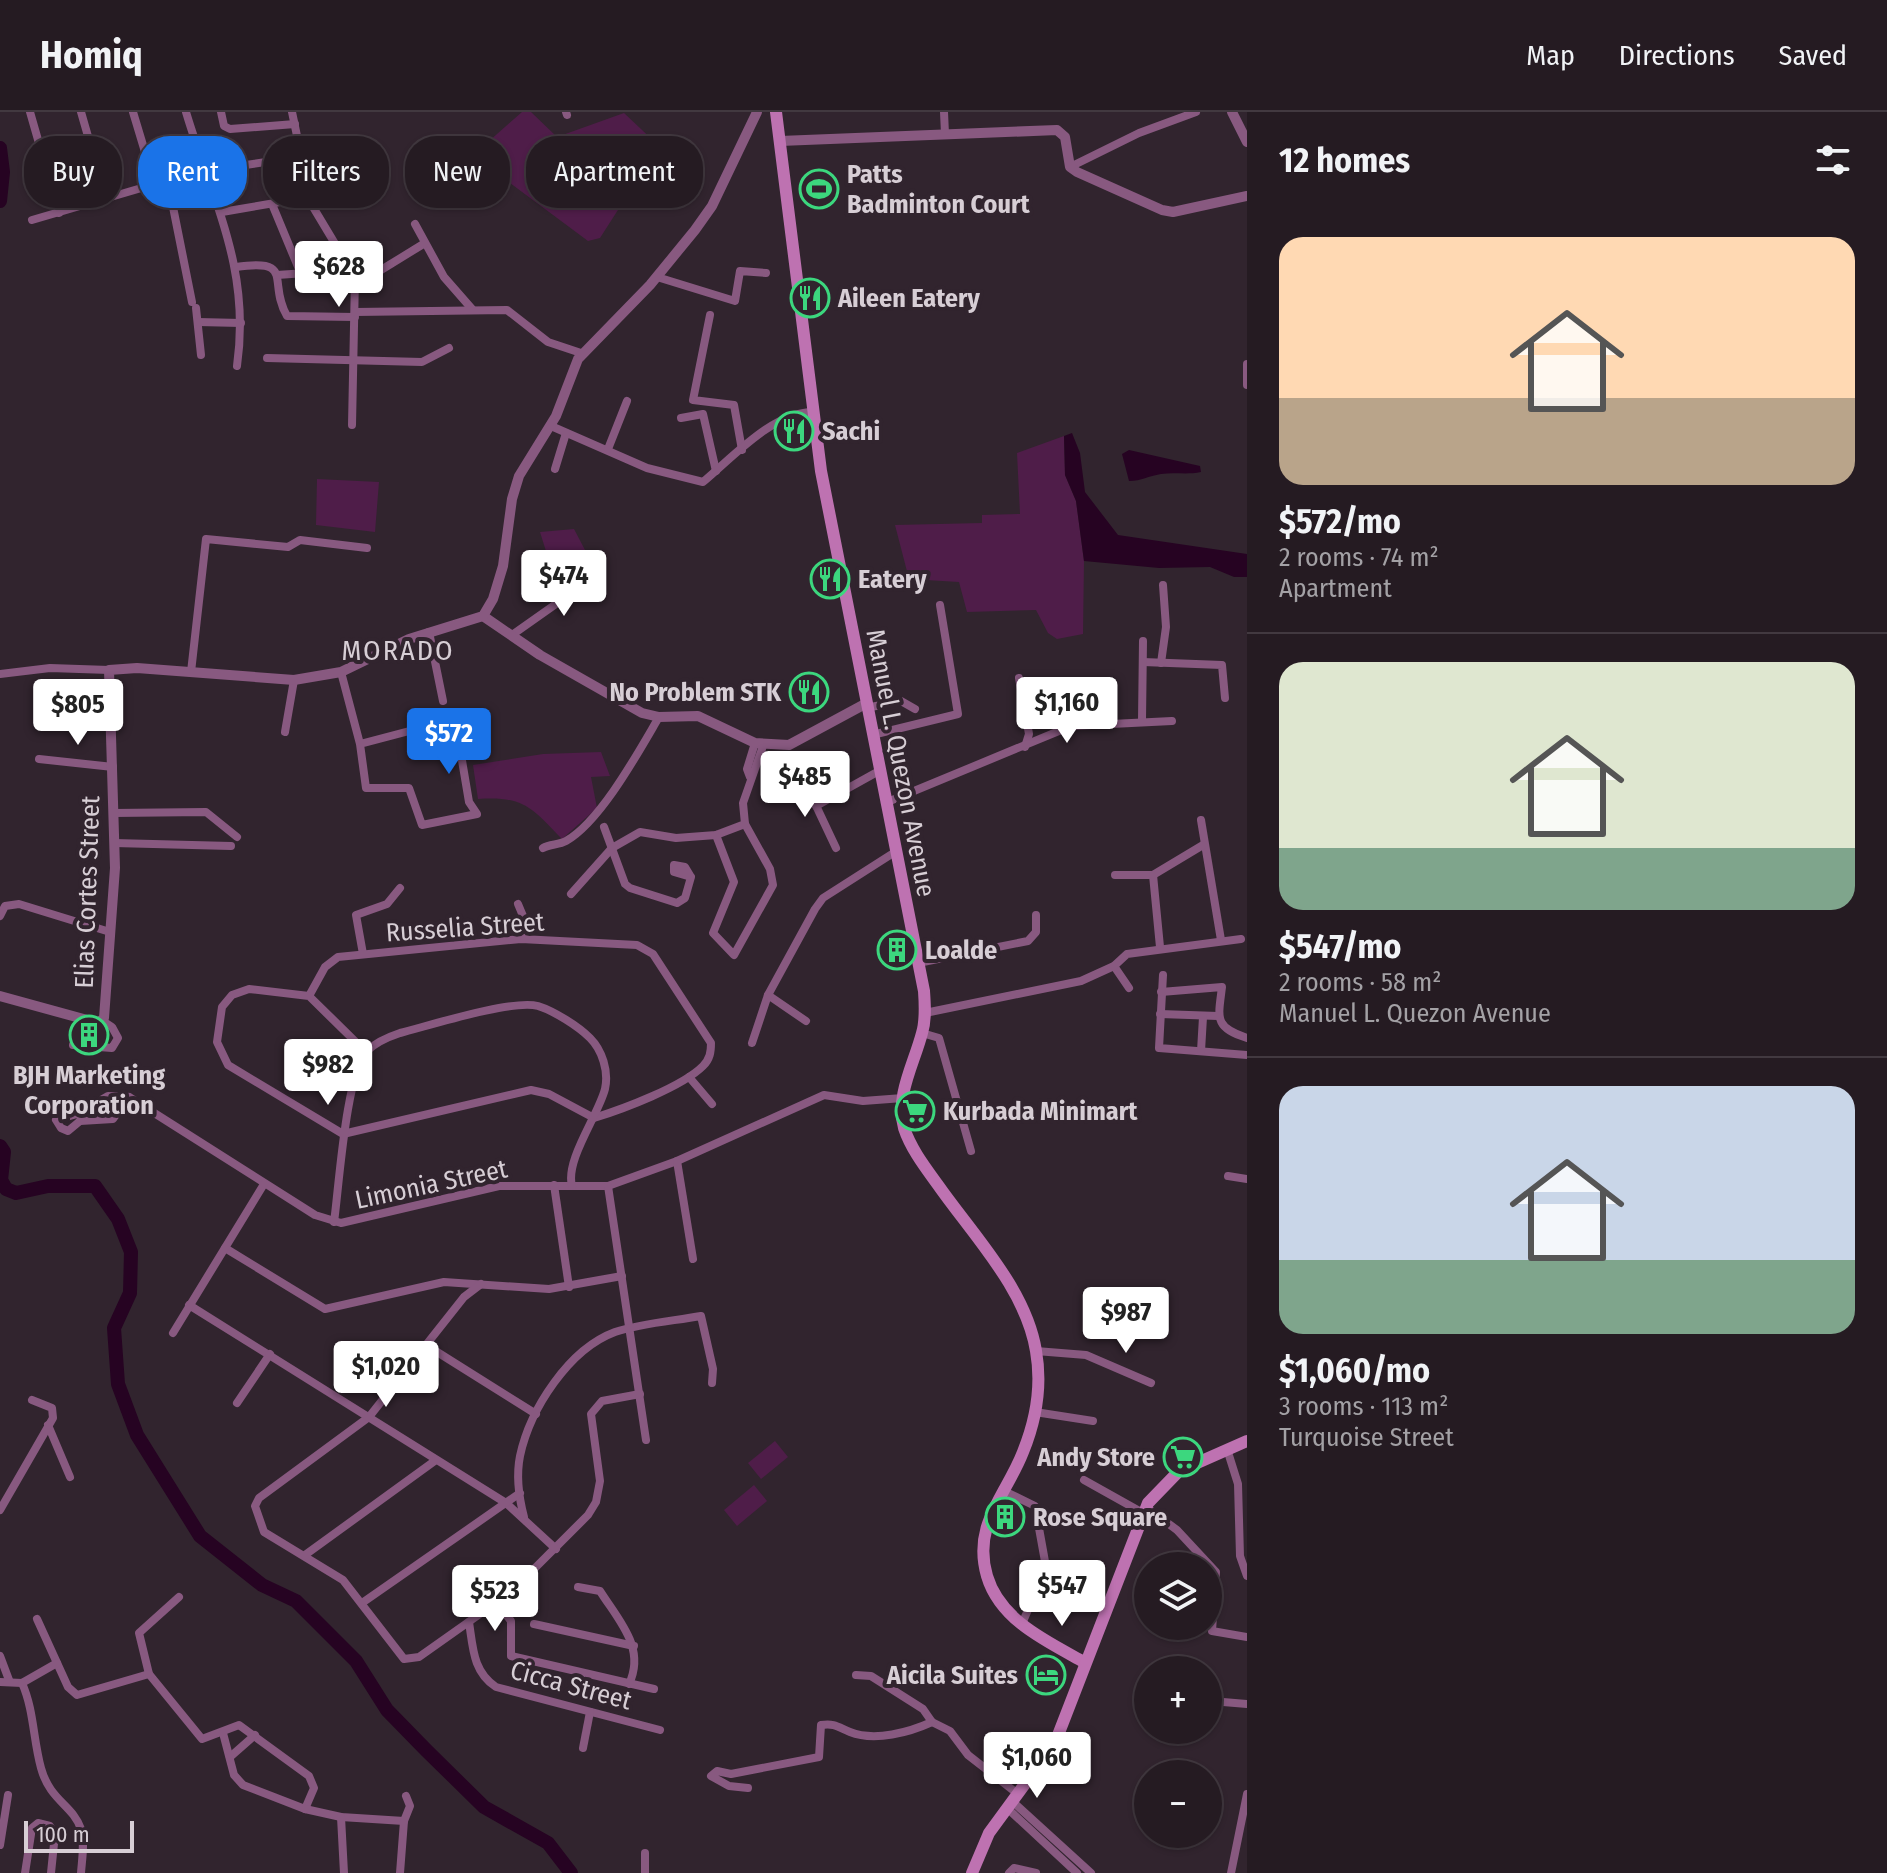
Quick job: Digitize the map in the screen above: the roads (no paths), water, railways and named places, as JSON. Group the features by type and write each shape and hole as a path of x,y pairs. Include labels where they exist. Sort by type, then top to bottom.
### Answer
{"main road":[{"name":"Manuel L. Quezon Avenue","path":"776,112 824,493 918,963 925,1013 903,1098 904,1127 912,1148 1011,1288 1022,1307 1036,1351 1039,1387 1035,1412 1022,1455 984,1528 983,1563 992,1591 1022,1624 1084,1662"},
{"path":"972,1873 981,1847 1055,1743 1145,1510 1161,1486 1179,1471 1247,1441"}],"street":[{"path":"30,112 59,213"},
{"path":"81,112 88,136"},
{"path":"133,112 142,136"},
{"path":"186,112 193,136"},
{"path":"221,112 224,126 230,129 295,124"},
{"path":"292,112 297,136"},
{"path":"0,674 50,668 137,668 294,680 341,672 429,632 483,616 493,599 501,574 512,499 519,476 551,426 581,353 657,277 712,206 757,112"},
{"path":"944,112 945,134"},
{"path":"1070,167 1139,133 1196,112"},
{"path":"1232,112 1247,142"},
{"path":"780,141 1057,130 1065,137 1070,167 1088,180 1173,212 1247,196"},
{"path":"222,212 263,205"},
{"path":"32,220 76,208"},
{"path":"173,208 198,322 201,355"},
{"path":"220,208 236,267 241,323 237,366"},
{"path":"274,208 301,274"},
{"path":"313,208 355,277 352,425"},
{"path":"415,224 444,277 472,309"},
{"path":"381,270 425,243"},
{"path":"236,267 263,263 277,275 287,316 413,314 472,309 508,311 548,342 581,353"},
{"path":"277,275 350,270"},
{"path":"657,277 735,301 740,271 766,273"},
{"path":"710,315 693,396 734,405 742,450"},
{"path":"198,322 241,323"},
{"path":"267,358 422,362 449,348"},
{"path":"1247,364 1247,385"},
{"path":"608,449 627,401"},
{"path":"551,426 647,468 698,482 789,416 813,412"},
{"path":"681,418 702,413 716,471"},
{"path":"555,469 566,433"},
{"path":"191,672 206,539 288,547 300,540 367,548"},
{"path":"512,635 597,575"},
{"path":"1161,663 1166,627 1163,585"},
{"path":"872,735 958,714 940,605"},
{"path":"483,616 631,706 659,717 698,716 759,744 799,742 866,706 901,701 915,709"},
{"path":"429,632 443,701"},
{"path":"1142,720 1143,641"},
{"path":"1143,662 1222,665 1225,698"},
{"name":"Elias Cortes Street","path":"0,996 98,1023 103,1021 114,843 109,670"},
{"path":"341,672 360,744 366,788 409,788 422,825 477,814 469,802 455,719 360,744"},
{"path":"1019,678 1029,734 1025,747"},
{"path":"285,732 294,680"},
{"path":"543,848 565,842 583,826 620,782 659,717"},
{"path":"885,803 1071,726 1142,720 1172,721"},
{"path":"716,835 734,882 713,931 731,954 737,952 773,885 770,869 745,824 743,803 759,744"},
{"path":"39,759 113,767"},
{"path":"816,806 879,771"},
{"path":"802,776 836,848"},
{"path":"113,813 206,812 234,842 114,843"},
{"path":"1201,820 1221,940"},
{"path":"571,894 612,848 640,832 676,838 716,835 745,824"},
{"path":"604,827 625,884 630,888 677,903 685,898 691,877"},
{"path":"1115,875 1153,875 1203,845"},
{"path":"752,1043 768,995 823,898 895,852"},
{"path":"1153,875 1160,947"},
{"path":"363,954 356,915 387,904 400,888"},
{"path":"0,916 5,906 19,904 110,932"},
{"path":"518,904 523,916 521,939"},
{"path":"918,963 1028,941 1036,932 1036,915"},
{"name":"Russelia Street","path":"309,996 331,961 363,954 521,939 637,945 653,954 711,1043 711,1055 689,1077"},
{"path":"925,1013 1081,981 1114,966 1127,954 1160,947 1241,939"},
{"path":"1114,966 1129,988"},
{"path":"1163,975 1159,1048 1247,1055"},
{"path":"1161,992 1222,987 1218,1016 1228,1031 1247,1038"},
{"path":"366,1052 309,996 259,989 237,991 222,1007 219,1051 228,1065 339,1133 346,1134 531,1090 549,1094 594,1118"},
{"path":"768,995 806,1021"},
{"path":"334,1222 353,1081 366,1052 386,1037 517,1006 537,1006 585,1032 599,1050 606,1079 594,1118 570,1170 572,1186"},
{"path":"1160,1014 1218,1016"},
{"path":"1201,1051 1203,1017"},
{"path":"73,1045 112,1048 118,1038 112,1027 103,1021"},
{"path":"922,1033 939,1038 971,1151"},
{"path":"594,1118 689,1077 712,1104"},
{"name":"Limonia Street","path":"129,1097 264,1184 334,1222 349,1222 499,1186 608,1186 677,1161 824,1095 863,1101 903,1098"},
{"path":"108,1096 129,1097 113,1119 79,1118 108,1096"},
{"path":"677,1161 693,1259"},
{"path":"1228,1176 1247,1179"},
{"path":"173,1333 264,1184"},
{"path":"554,1185 569,1287"},
{"path":"608,1186 646,1440"},
{"path":"225,1248 325,1309 456,1281 569,1287 622,1276"},
{"path":"456,1281 464,1297"},
{"path":"481,1284 464,1297 369,1417 259,1498 255,1506 264,1532 333,1572 362,1603 404,1659 419,1657 497,1603 556,1549 596,1502 599,1466 591,1420 593,1409 602,1401 640,1394"},
{"path":"189,1305 506,1503 556,1549"},
{"path":"524,1518 520,1456 536,1414 574,1359 599,1340 631,1329 701,1316 713,1369 712,1383"},
{"path":"426,1345 536,1414"},
{"path":"1036,1351 1086,1355 1151,1383"},
{"path":"237,1403 270,1354"},
{"path":"0,1510 54,1413 52,1408 32,1400"},
{"path":"1035,1412 1093,1421"},
{"path":"48,1425 70,1477"},
{"path":"1227,1449 1243,1485 1240,1556 1247,1576"},
{"path":"305,1555 436,1460"},
{"path":"1084,1480 1145,1510 1177,1530 1216,1572 1212,1631 1247,1637"},
{"path":"1002,1490 1035,1506 1046,1567 1022,1624"},
{"path":"362,1603 520,1493"},
{"path":"578,1587 600,1591 634,1646 635,1672 629,1684"},
{"path":"179,1597 139,1633 149,1674 197,1735 207,1740 239,1725 313,1782 305,1809"},
{"path":"497,1603 511,1621 511,1656 654,1689"},
{"path":"37,1619 68,1687 77,1695 149,1674"},
{"name":"Cicca Street","path":"469,1622 477,1667 483,1678 496,1687 660,1730"},
{"path":"534,1624 634,1646"},
{"path":"0,1656 5,1681 22,1683 57,1663"},
{"path":"856,1675 871,1676 923,1709 932,1722 950,1731 968,1755 1077,1873"},
{"path":"22,1683 31,1703 35,1741 48,1788 74,1815 80,1828 81,1873"},
{"path":"1223,1702 1247,1704"},
{"path":"583,1748 590,1712"},
{"path":"748,1788 729,1786 711,1776 717,1771 731,1774 819,1757 821,1725 834,1724 851,1732 895,1734 932,1722"},
{"path":"223,1733 237,1782 305,1809 341,1817 404,1821"},
{"path":"230,1757 255,1735"},
{"path":"1231,1873 1247,1794"},
{"path":"0,1845 8,1795"},
{"path":"400,1873 404,1821 410,1806 406,1796"},
{"path":"341,1817 344,1873"},
{"path":"25,1873 32,1828 38,1823 50,1826 55,1834 51,1873"},
{"path":"1059,1850 1091,1873"},
{"path":"645,1853 645,1873"},
{"path":"1009,1873 1014,1868 1036,1873"}],"waterway":[{"path":"0,148 3,172 0,201"},
{"path":"0,1146 4,1152 1,1180 6,1189 16,1193 48,1186 95,1186 118,1219 131,1252 130,1293 114,1328 118,1384 137,1435 200,1536 262,1585 296,1601 356,1661 387,1710 426,1750 484,1807 548,1843 571,1873"}],"place":[{"name":"Patts Badminton Court","path":"819,189"},
{"name":"Aileen Eatery","path":"810,298"},
{"name":"Sachi","path":"794,431"},
{"name":"Eatery","path":"830,579"},
{"name":"No Problem STK","path":"809,692"},
{"name":"Loalde","path":"897,950"},
{"name":"BJH Marketing Corporation","path":"89,1035"},
{"name":"Kurbada Minimart","path":"915,1111"},
{"name":"Andy Store","path":"1183,1457"},
{"name":"Rose Square","path":"1005,1517"},
{"name":"Aicila Suites","path":"1046,1675"}],"district":[{"name":"MORADO","path":"398,650"}]}
